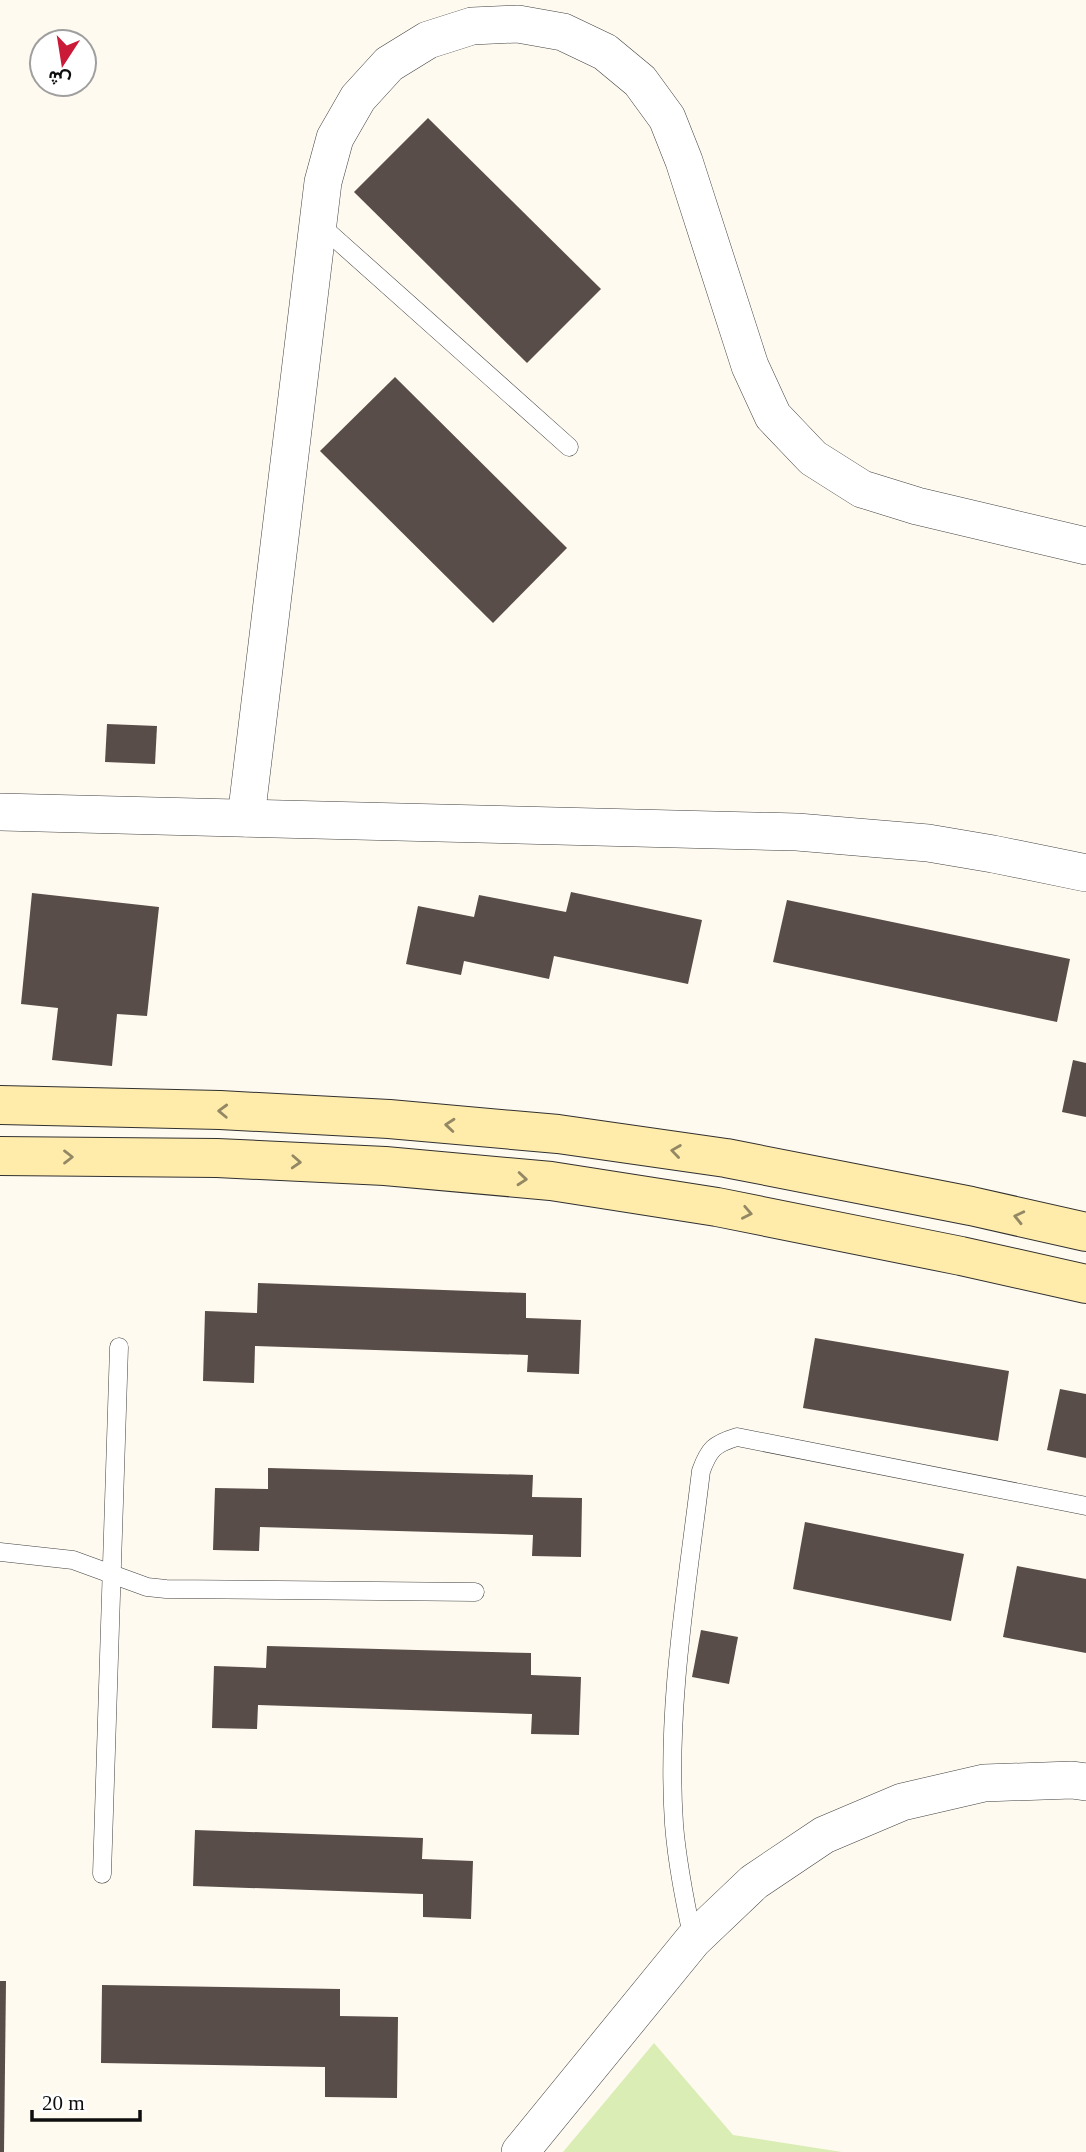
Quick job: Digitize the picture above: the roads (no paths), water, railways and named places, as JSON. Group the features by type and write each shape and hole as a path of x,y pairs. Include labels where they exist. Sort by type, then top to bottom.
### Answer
{"main road":[{"path":"0,1105 220,1110 389,1119 558,1134 726,1158 971,1206 1086,1232"},
{"path":"0,1156 259,1160 384,1166 551,1181 717,1207 1086,1284"}],"street":[{"path":"246,818 323,182 335,138 358,97 389,64 428,40 472,26 518,24 564,32 605,52 640,81 667,118 684,161 750,366 773,416 813,458 862,489 917,506 1086,546"},
{"path":"0,812 797,832 928,844 1086,873"},
{"path":"520,2152 693,1940 754,1882 824,1835 902,1802 984,1783 1072,1780 1086,1782"}],"lane":[{"path":"318,223 569,447"},
{"path":"102,1874 119,1347"},
{"path":"693,1940 681,1883 674,1824 672,1766 674,1707 701,1471 707,1455 720,1442 737,1437 1086,1506"},
{"path":"0,1552 63,1558 147,1587 166,1589 475,1592"}]}
